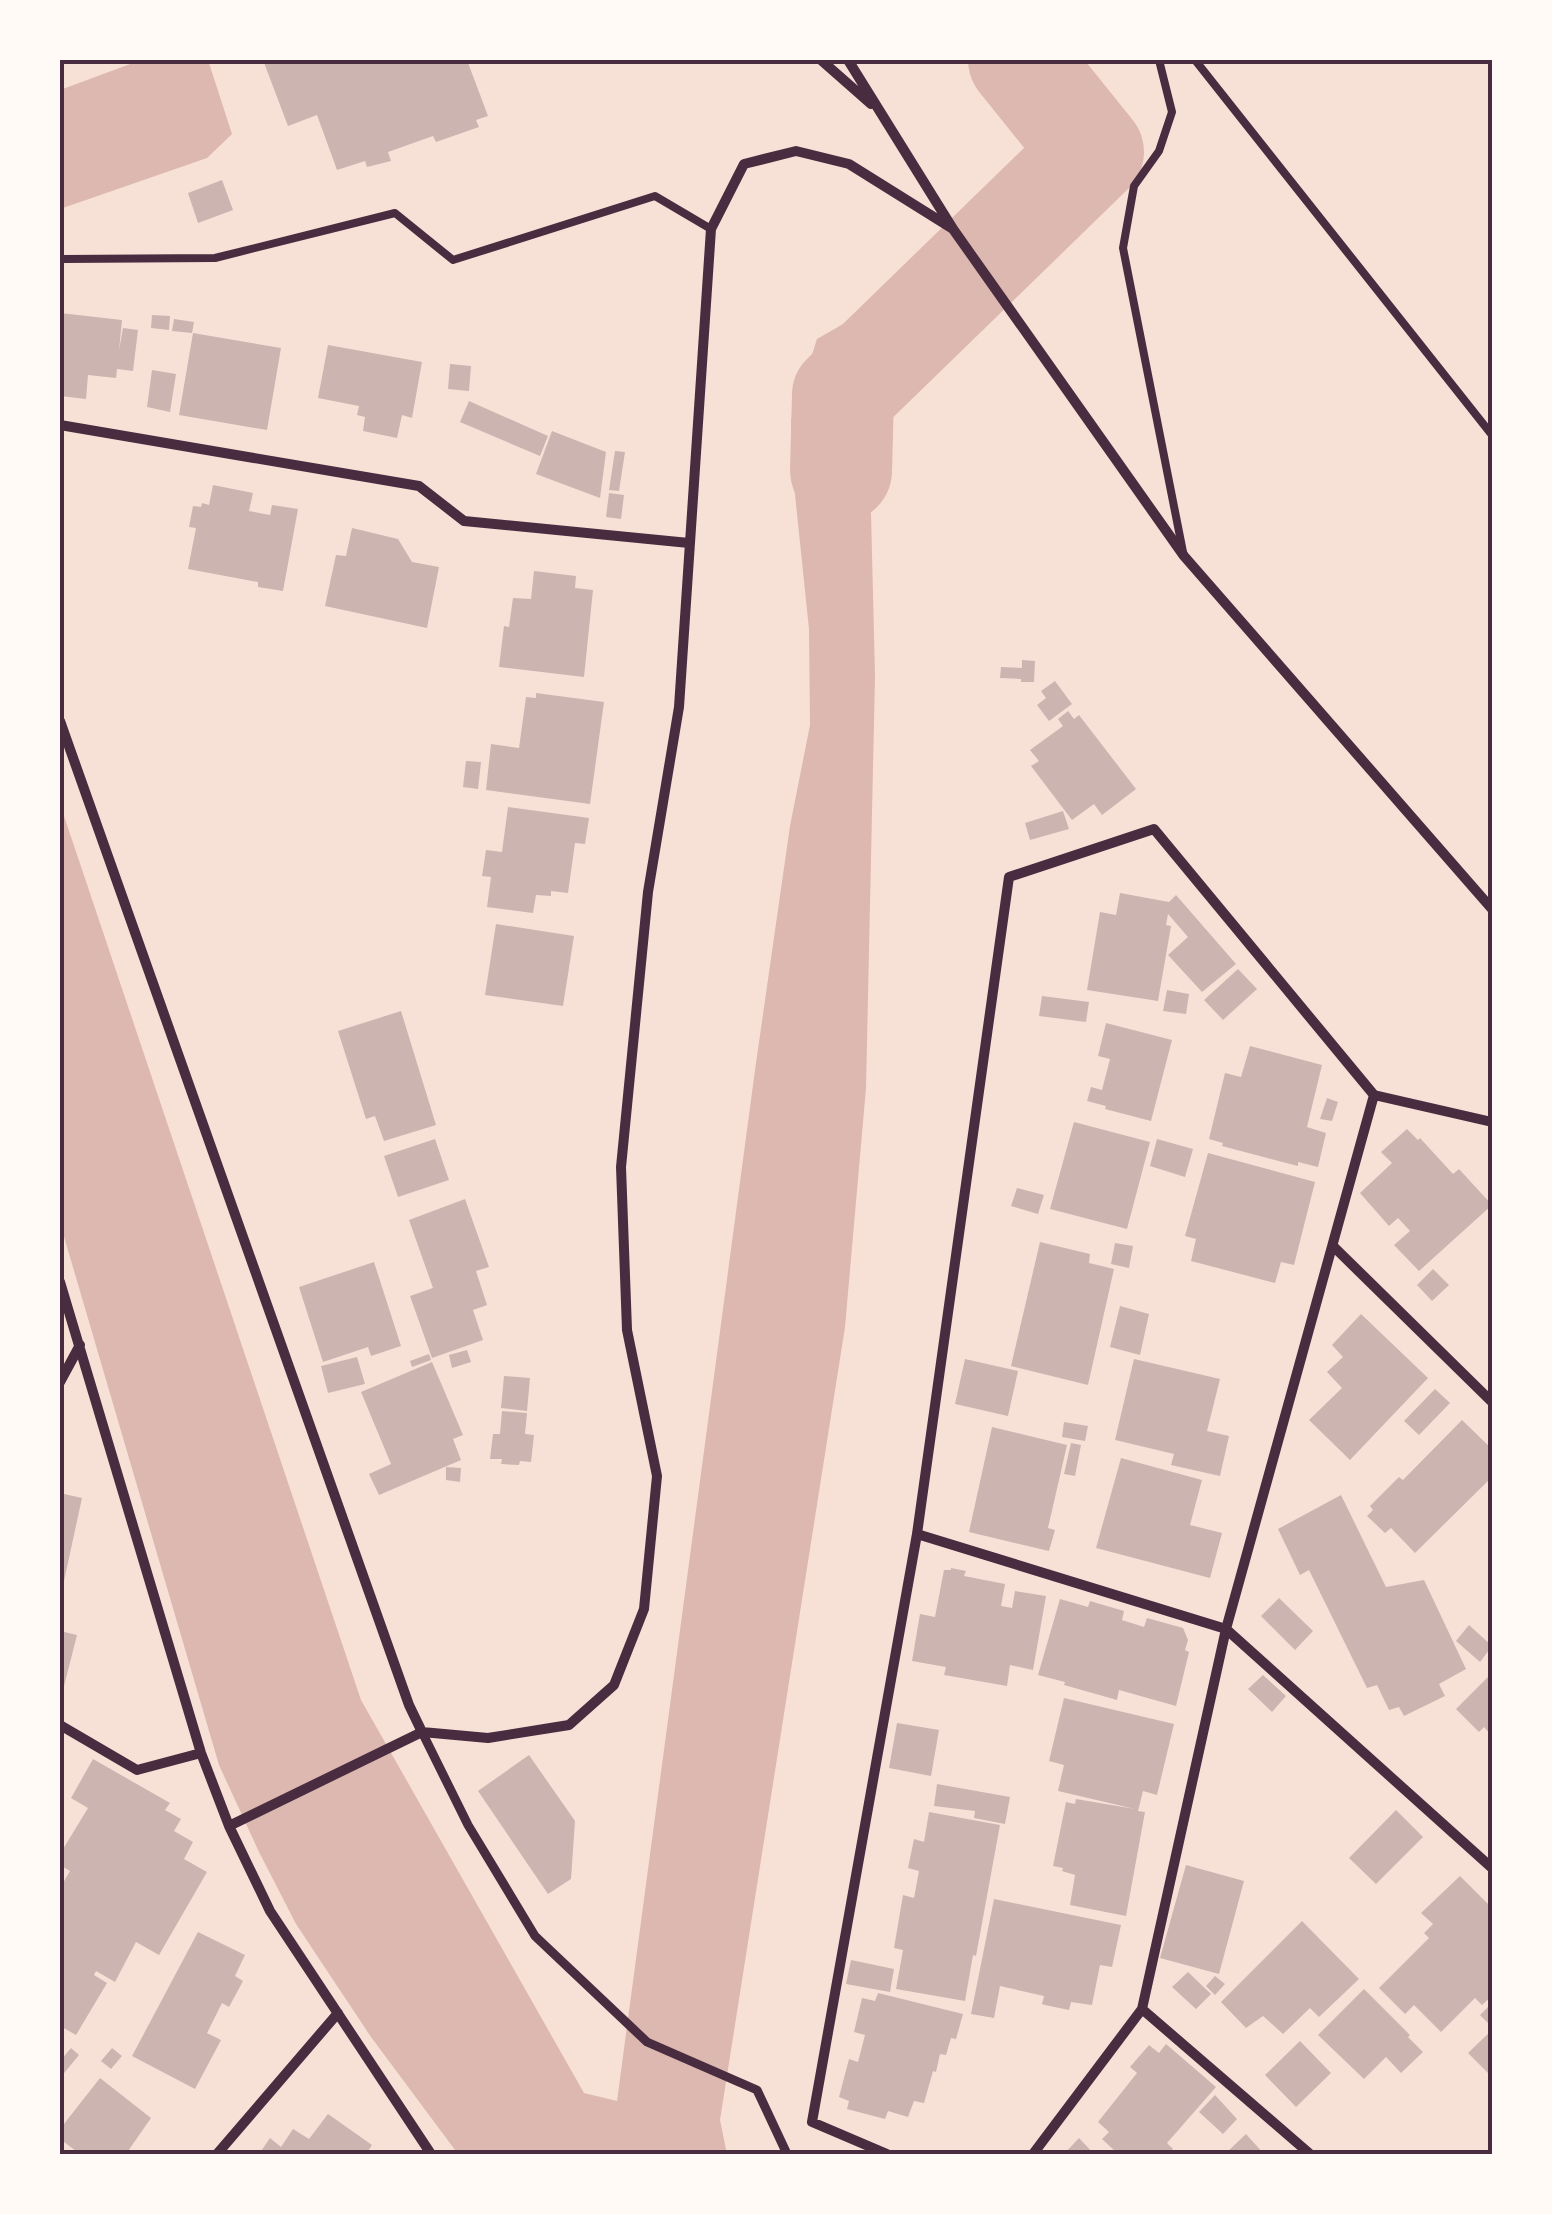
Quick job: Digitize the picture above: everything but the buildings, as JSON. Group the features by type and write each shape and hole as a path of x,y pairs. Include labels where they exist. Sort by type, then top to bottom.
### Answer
{"street":[{"path":"822,60 883,115"},
{"path":"848,60 953,229 1184,556 1492,909"},
{"path":"229,1826 422,1732 488,1738 569,1725 614,1684 644,1609 657,1476 627,1330 621,1167 648,892 679,706 711,229 744,164 796,151 849,164 953,229"},
{"path":"60,425 419,486 464,520 690,543"},
{"path":"60,720 409,1705 468,1825 535,1936 646,2042 757,2090 786,2154"},
{"path":"887,2154 812,2122 917,1534 1009,877 1154,829 1374,1095 1492,1122"},
{"path":"1033,2154 1142,2009 1226,1630 1374,1095"},
{"path":"1334,1246 1492,1402"},
{"path":"60,1282 201,1753 229,1826 270,1911 431,2154"},
{"path":"60,1382 80,1344"},
{"path":"917,1534 1226,1630 1492,1868"},
{"path":"60,1725 137,1770 201,1753"},
{"path":"1142,2009 1310,2154"},
{"path":"217,2154 338,2013"}],"lane":[{"path":"1159,60 1172,112 1159,151 1134,186 1123,248 1184,556"},
{"path":"1196,60 1492,436"},
{"path":"63,259 214,258 395,213 453,260 654,196 711,229"}],"shaded area":[{"path":"141,60 208,60 232,134 207,158 60,209 60,90"},
{"path":"857,316 911,377 869,431 875,676 866,1088 845,1327 720,2120 727,2154 458,2154 371,2037 296,1924 219,1765 60,1223 60,804 361,1700 584,2093 617,2101 755,1070 790,826 810,725 809,629 791,420 817,339"}],"waterway":[{"path":"841,471 843,395 1093,152 1019,60"}]}
